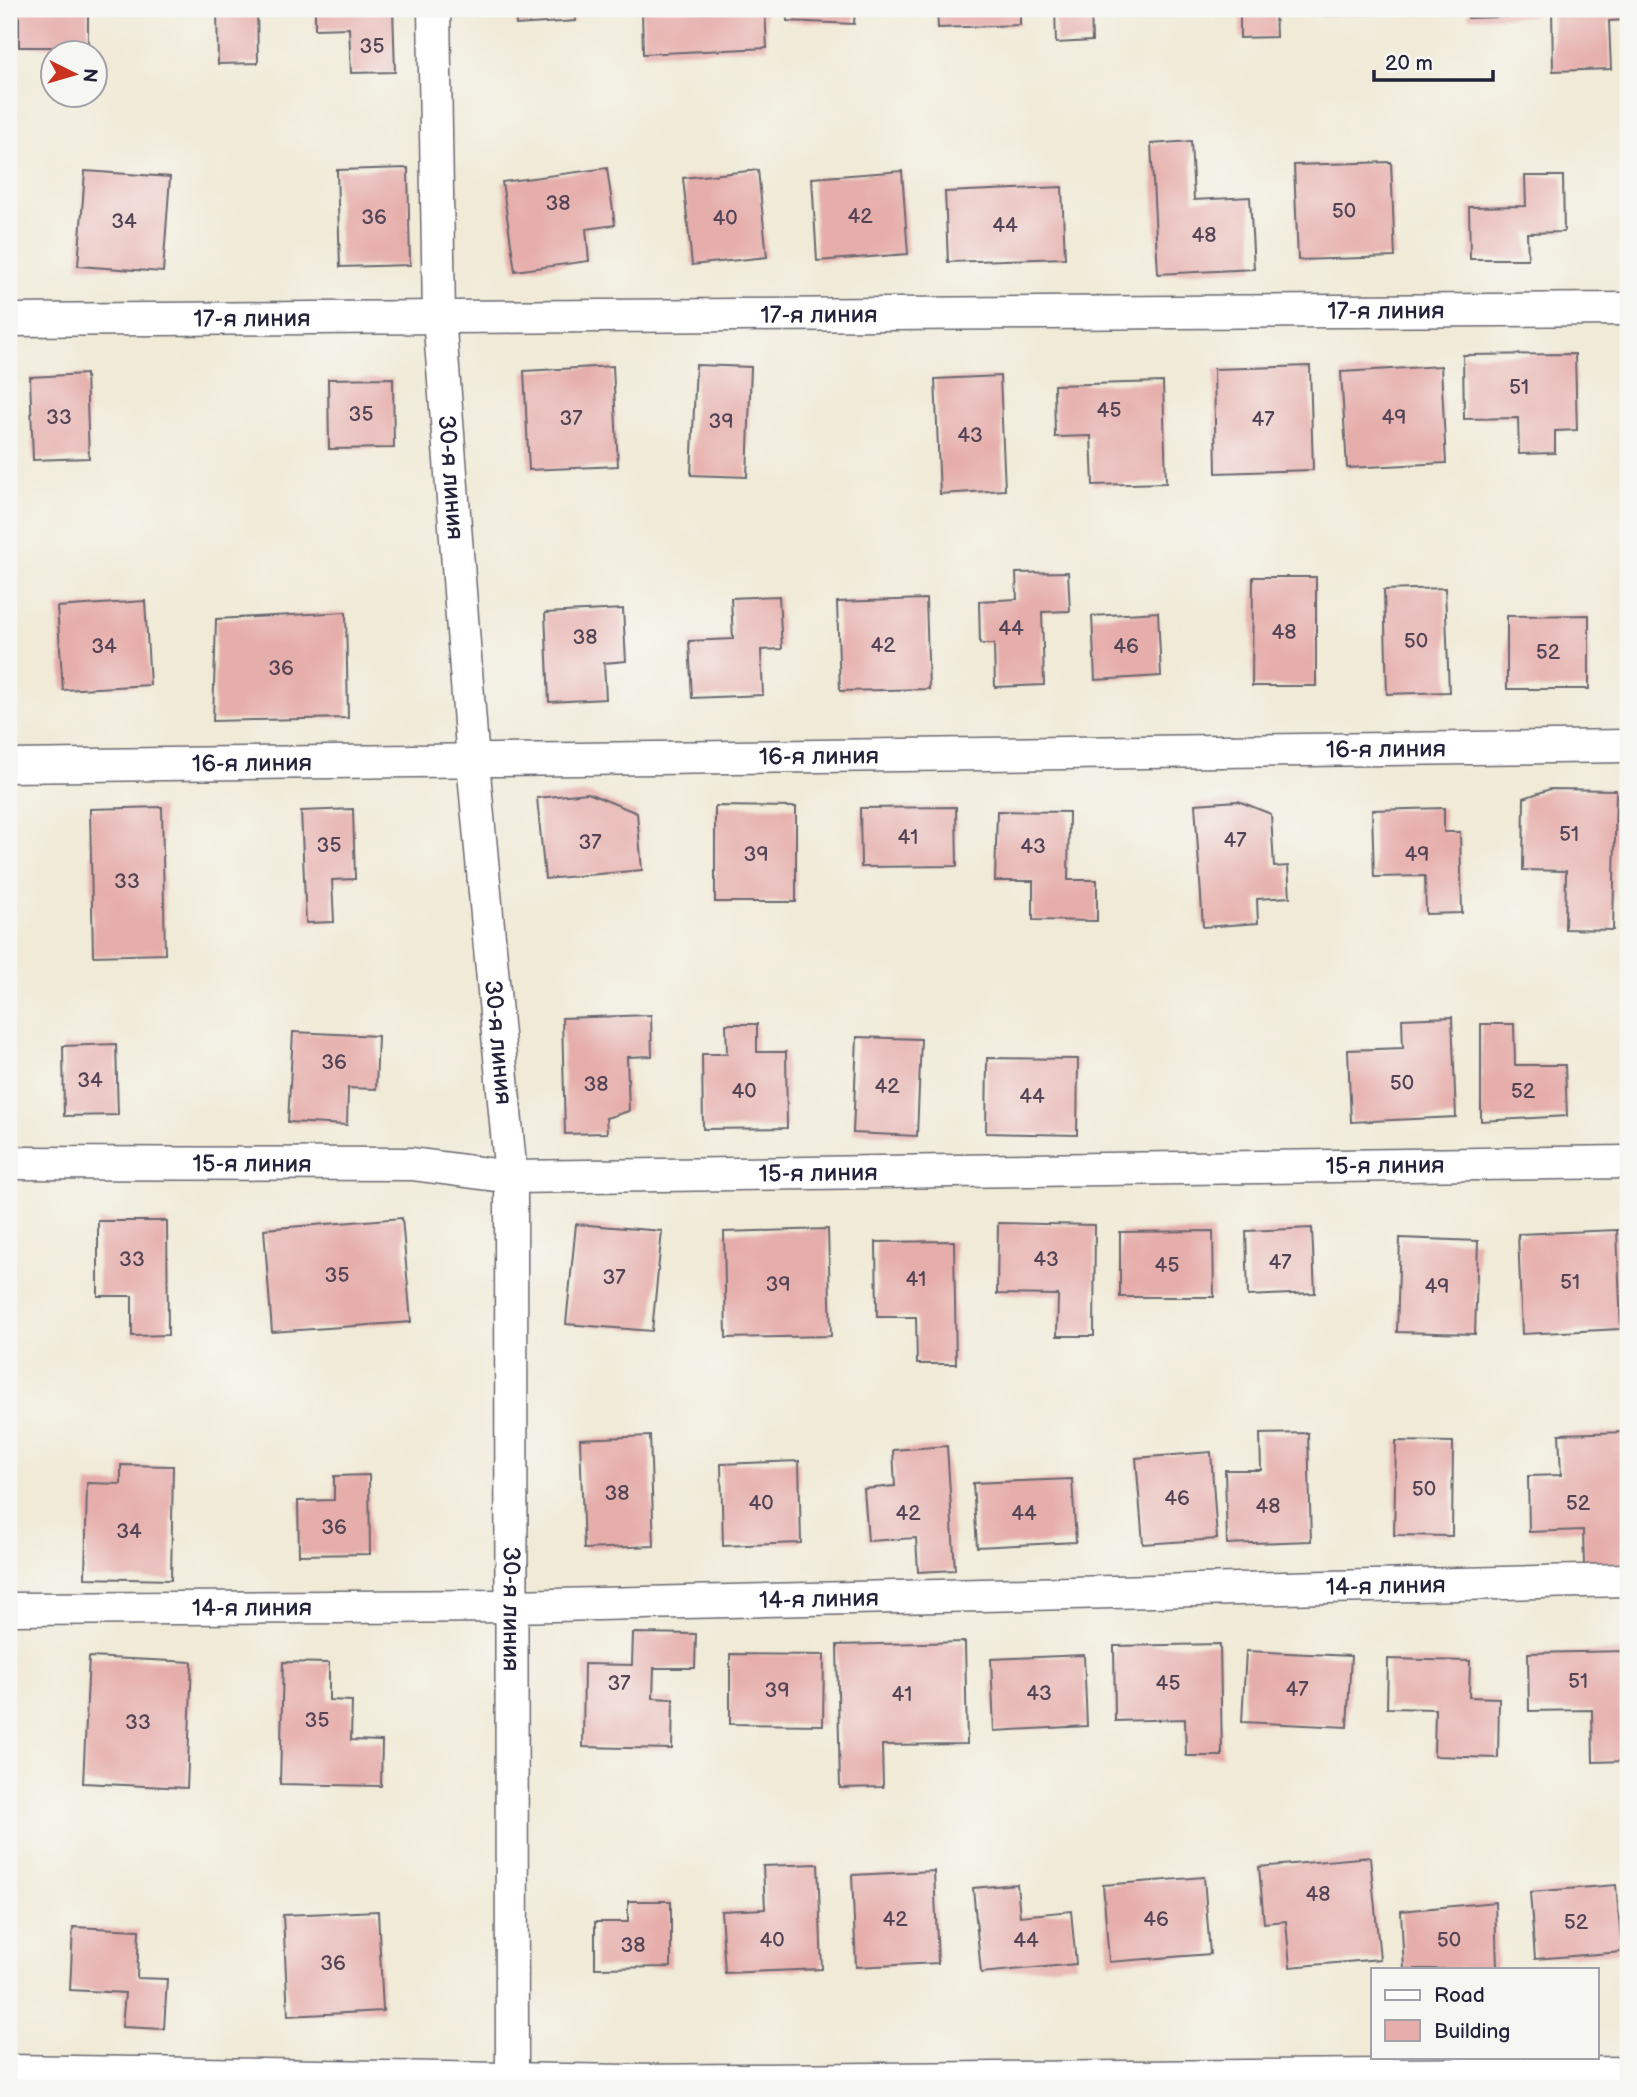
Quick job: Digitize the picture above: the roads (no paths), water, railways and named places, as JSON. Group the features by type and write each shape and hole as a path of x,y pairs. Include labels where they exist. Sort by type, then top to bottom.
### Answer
{"street":[{"name":"30-я линия","path":"434,9 439,316 473,762 511,1177 512,2083"},
{"name":"17-я линия","path":"9,320 1628,309"},
{"name":"16-я линия","path":"9,766 1628,746"},
{"name":"15-я линия","path":"9,1163 412,1164 511,1177 1628,1162"},
{"name":"14-я линия","path":"9,1609 511,1606 1628,1580"},
{"path":"9,2071 512,2083 1628,2073"}]}
